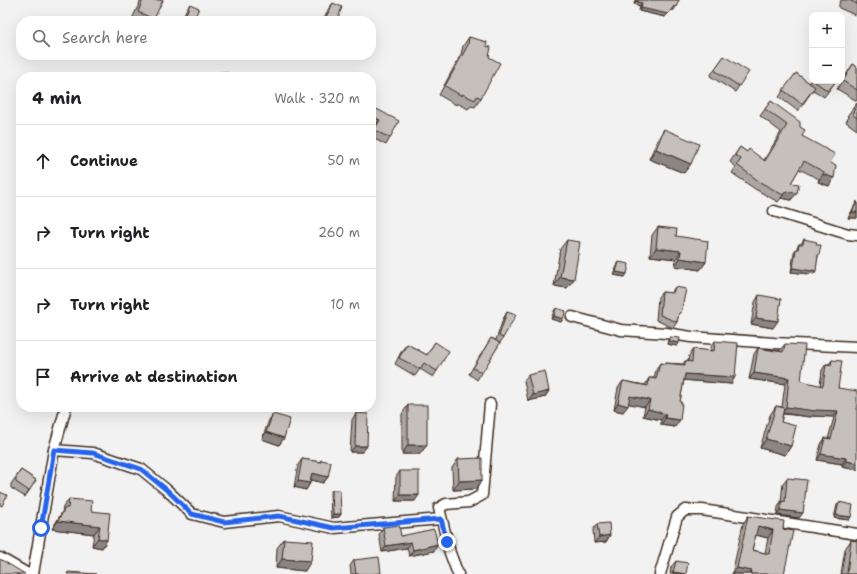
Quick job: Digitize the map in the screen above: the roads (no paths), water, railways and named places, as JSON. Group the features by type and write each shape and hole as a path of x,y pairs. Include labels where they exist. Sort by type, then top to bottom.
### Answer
{"street":[{"path":"774,211 848,234 857,235"},
{"path":"572,317 621,330 774,343 857,347"},
{"path":"458,574 450,553 439,508 446,504 469,502 482,495 490,404"},
{"path":"34,574 54,450 65,412"},
{"path":"54,450 93,453 141,469 168,491 192,514 224,522 279,516 334,528 441,519"},
{"path":"660,574 677,518 685,510 702,510 857,534"},
{"path":"0,558 28,574"}]}
